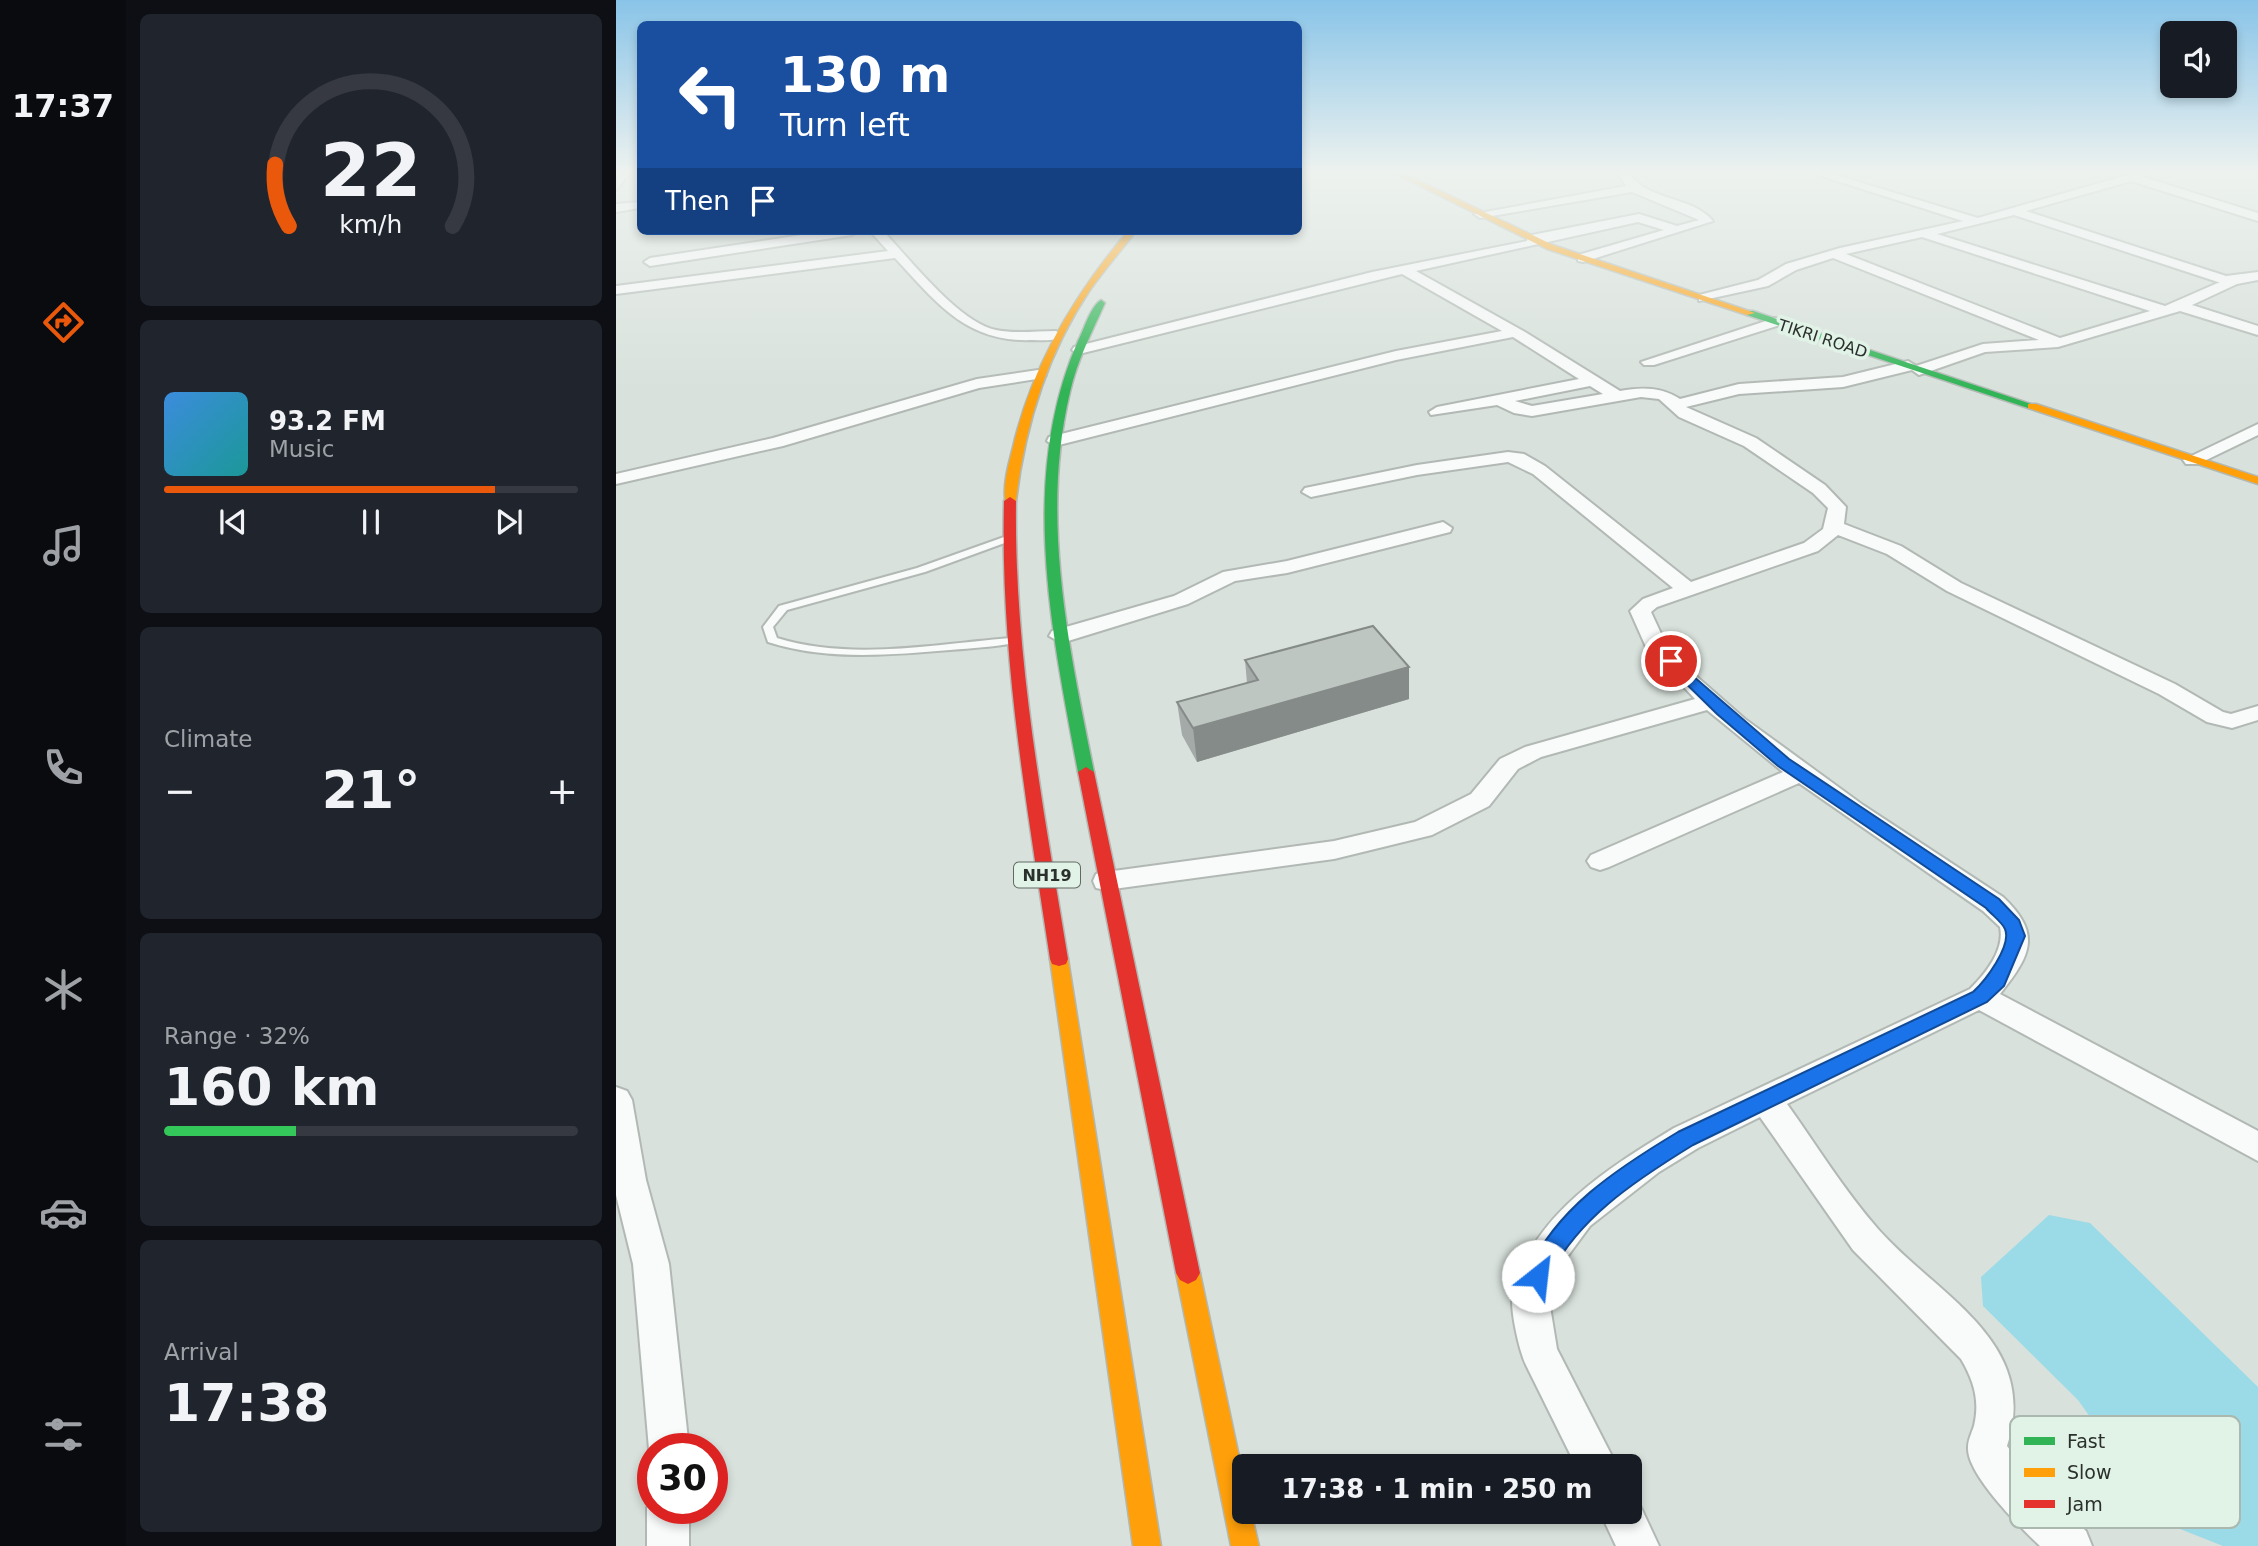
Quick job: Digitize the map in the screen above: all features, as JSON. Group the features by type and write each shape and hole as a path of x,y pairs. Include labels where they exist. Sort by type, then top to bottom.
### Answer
{"main road":[{"name":"NH19","path":"1121,245 1082,292 1056,335 1038,375 1019,440 1007,539 1014,641 1147,1546"},
{"name":"NH19","path":"1125,245 1079,350 1065,391 1055,441 1049,541 1060,636 1106,881 1245,1546"},
{"name":"TIKRI ROAD","path":"1547,245 2258,481"}],"street":[{"path":"650,262 760,245"},
{"path":"890,245 961,317 978,329 1000,334 1056,335"},
{"path":"1079,350 1403,269 1515,245"},
{"path":"1583,258 1626,245"},
{"path":"1704,299 1763,283 1791,267 1872,245"},
{"path":"1962,245 2165,311"},
{"path":"2121,245 2233,281"},
{"path":"616,290 755,270 899,254"},
{"path":"1834,254 2058,343"},
{"path":"1403,269 1514,332 1617,396"},
{"path":"1500,400 1520,410 1532,411 1652,391 1678,404 1739,389 1843,382 1914,368 1983,348 2058,343 2180,306 2233,281 2258,276"},
{"path":"2180,306 2258,331"},
{"path":"1648,362 1775,322"},
{"path":"1055,441 1396,356 1492,339 1514,332"},
{"path":"616,479 790,438 977,384 1038,375"},
{"path":"1437,412 1592,381"},
{"path":"1591,1454 1539,1352 1530,1294 1545,1258 1578,1215 1647,1162 1686,1138 1980,997 1998,981 2016,936 2013,924 1993,904 1799,774 1712,701 1657,647 1640,619 1640,611 1650,603 1811,547 1826,539 1834,527 1837,507 1819,489 1750,442 1685,414 1678,409 1678,404"},
{"path":"2192,460 2258,429"},
{"path":"1311,492 1417,470 1518,457 1539,470 1687,589"},
{"path":"1834,527 1894,550 1954,587 2167,689 2215,717 2232,720 2258,713"},
{"path":"1060,636 1181,600 1230,576 1287,567 1443,528"},
{"path":"1106,881 1334,850 1423,829 1480,800 1509,764 1533,752 1712,701"},
{"path":"1600,860 1799,774"},
{"path":"1980,997 2258,1147"},
{"path":"616,1100 629,1180 652,1265 668,1433"},
{"path":"1766,1100 1864,1238 1956,1328 1983,1359 1997,1392 1998,1418 1987,1448 1996,1471 2010,1488"},
{"path":"668,1524 668,1546"},
{"path":"1626,1524 1638,1546"},
{"path":"2052,1528 2071,1546"}],"lane":[{"path":"1007,539 921,570 782,608 768,627 772,639 804,650 868,650 1014,641"}],"water":[{"path":"2049,1215 2090,1223 2258,1387 2258,1546 2223,1546 2178,1528 2240,1528 2240,1416 2089,1416 2078,1400 1983,1306 1981,1277"}],"building":[{"path":"1373,626 1409,667 1193,728 1177,702 1258,680 1245,660"}],"traffic: fast":[{"path":"1086,772 1054,583 1051,487 1055,440 1065,392 1076,358 1101,303"},
{"path":"1750,313 2032,406"}],"traffic: slow":[{"path":"1010,501 1023,426 1048,356 1085,291 1120,245"},
{"path":"1546,245 1750,313"},
{"path":"2032,406 2258,481"},
{"path":"1059,959 1147,1546"},
{"path":"1188,1273 1245,1546"}],"traffic: jam":[{"path":"1010,501 1011,616 1016,674 1059,959"},
{"path":"1086,772 1188,1273"}],"route":[{"path":"1538,1276 1545,1258 1578,1215 1647,1162 1686,1138 1980,997 1998,981 2016,936 2013,924 1993,904 1784,762 1722,710 1671,661"}]}
